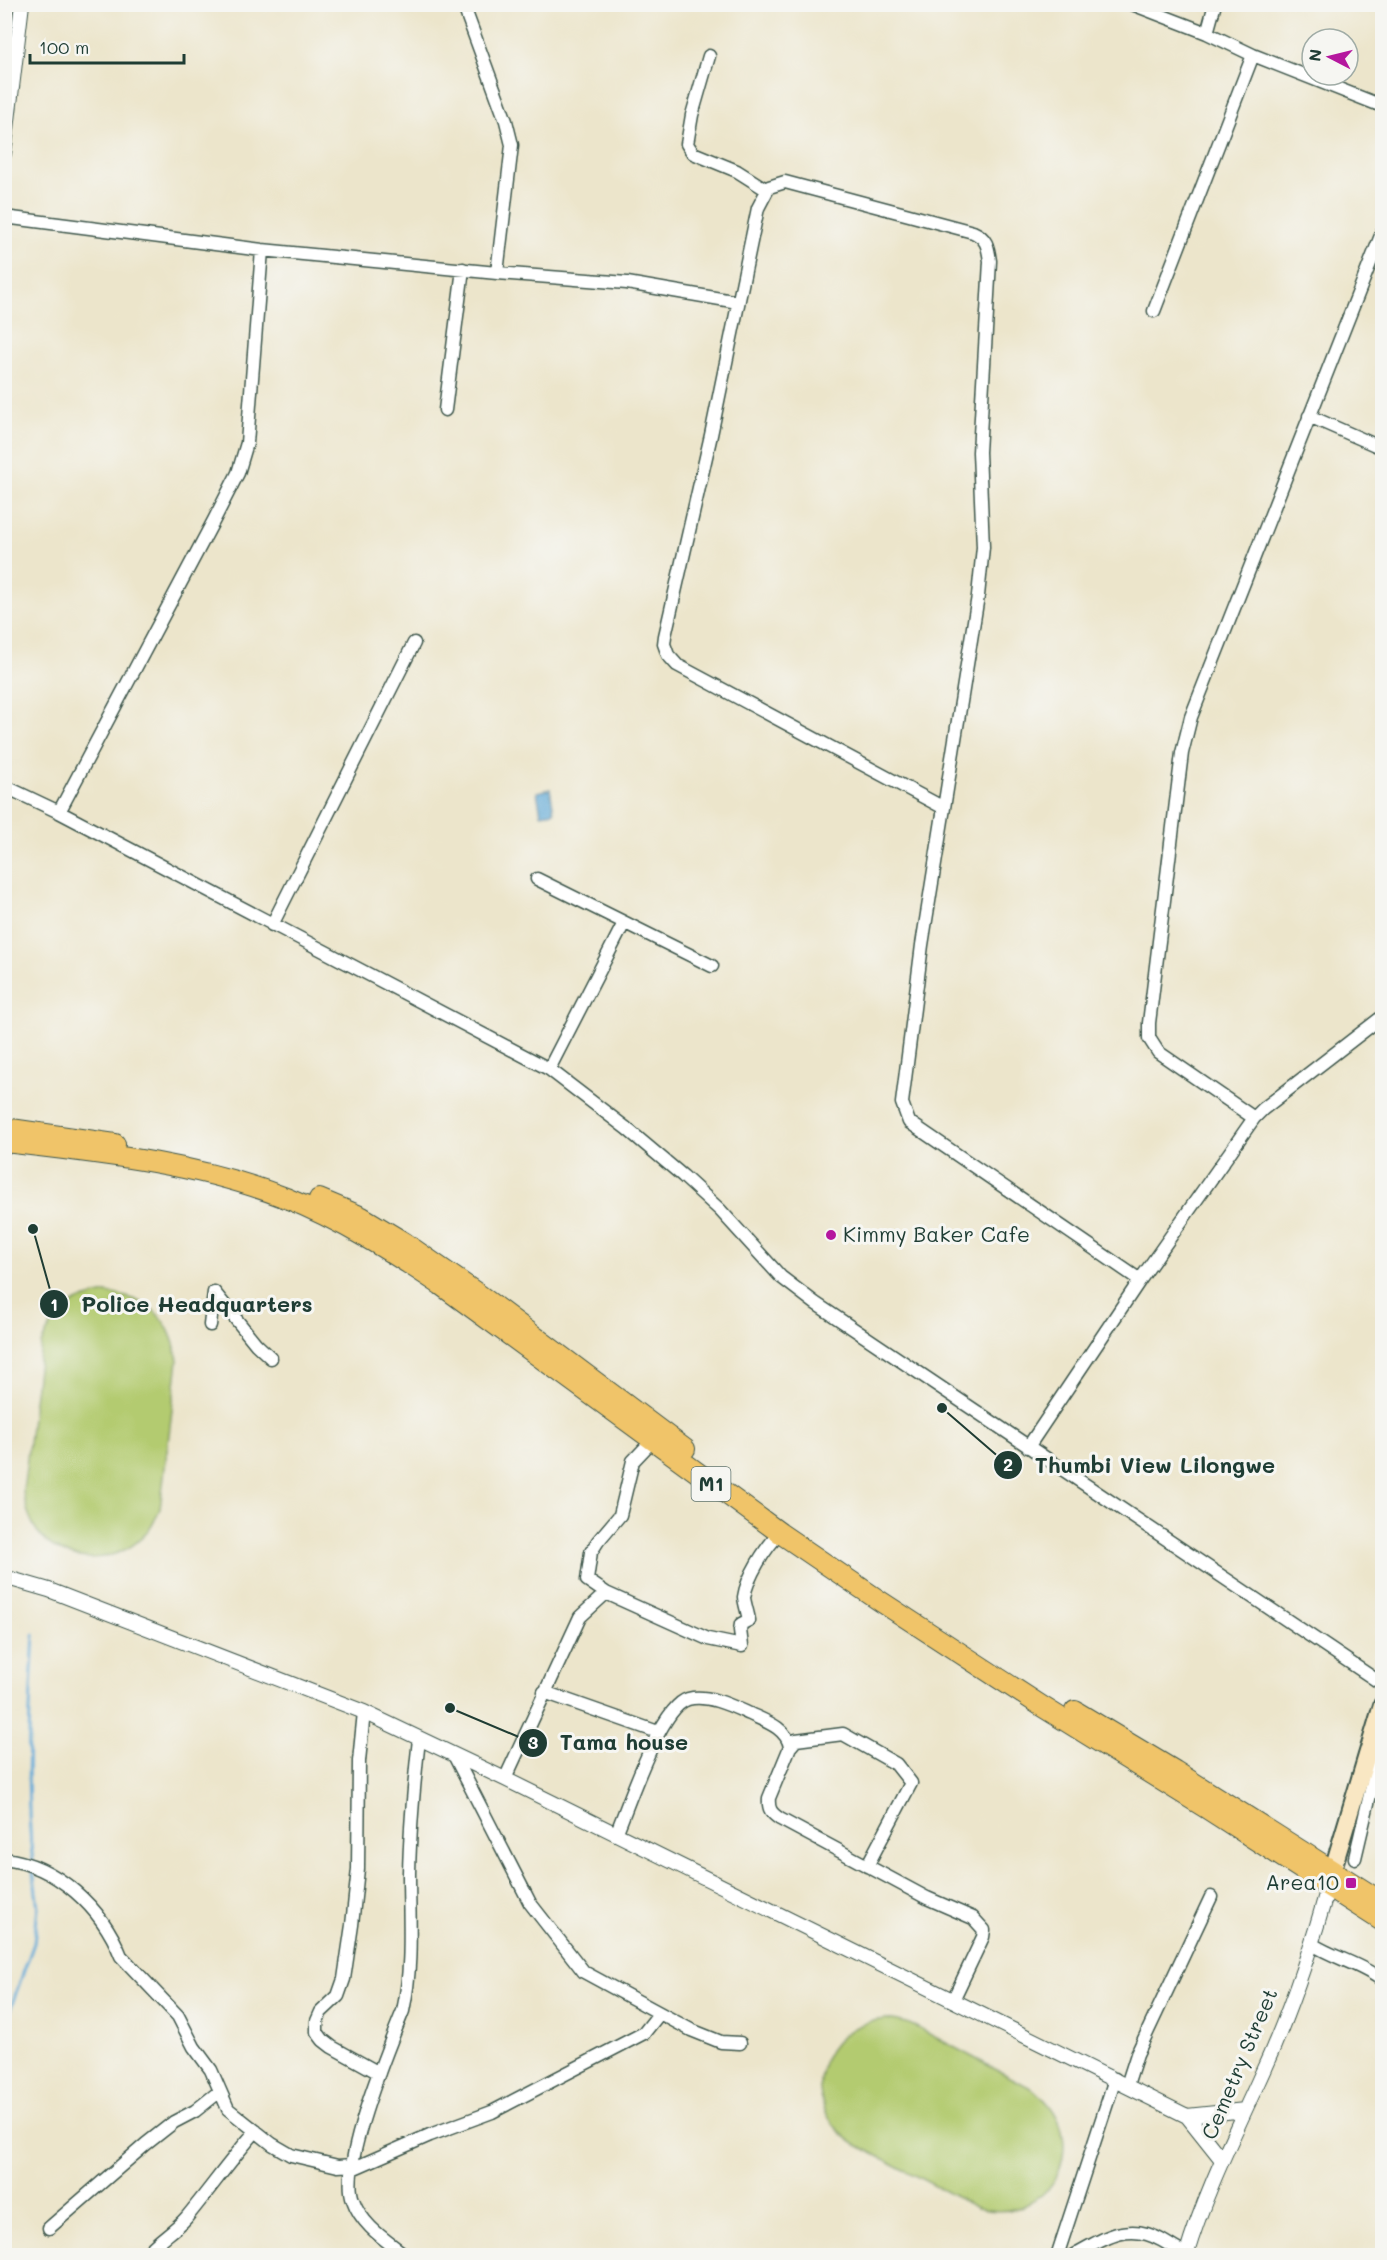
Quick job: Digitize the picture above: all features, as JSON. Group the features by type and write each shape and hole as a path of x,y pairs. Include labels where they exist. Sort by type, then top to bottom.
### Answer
{"highway":[{"name":"M1","path":"4,1128 122,1145 222,1165 249,1172 362,1217 405,1243 481,1296 845,1565 1037,1690 1174,1771 1329,1879 1383,1921"},
{"name":"M1","path":"4,1142 177,1166 246,1185 310,1208 401,1258 780,1533 928,1633 1206,1808 1329,1879 1383,1902"}],"main road":[{"path":"1329,1879 1383,1705"}],"street":[{"path":"4,154 22,4"},
{"path":"463,4 506,121 512,145 497,273"},
{"path":"1132,4 1383,106"},
{"path":"1207,33 1215,4"},
{"path":"1155,311 1253,55"},
{"path":"709,56 692,115 687,144 693,153 737,171 767,190"},
{"path":"944,808 677,665 668,656 664,644 711,435 758,208 767,190 774,184 784,182 794,184 973,232 986,240 990,261 979,452 982,555 978,596 944,808 922,945 902,1103 909,1122 1140,1280"},
{"path":"4,217 262,250 627,283 738,302"},
{"path":"1254,1118 1158,1052 1149,1038 1173,815 1186,735 1309,416 1383,233"},
{"path":"59,812 244,459 262,250"},
{"path":"446,410 463,269"},
{"path":"1309,416 1383,447"},
{"path":"272,925 414,643"},
{"path":"4,786 59,812 549,1069 626,1128 683,1176 720,1210 781,1277 793,1287 1383,1684"},
{"path":"537,879 712,966"},
{"path":"549,1069 624,923"},
{"path":"1028,1447 1140,1280 1254,1118 1263,1108 1383,1017"},
{"path":"210,1325 214,1292 256,1344 271,1358"},
{"path":"652,1441 633,1461 620,1515 591,1552 587,1580 606,1593 708,1639 742,1646 740,1630 741,1624 748,1620 748,1608 744,1598 749,1578 780,1533"},
{"path":"4,1577 49,1590 364,1712 505,1779 1187,2116 1222,2160"},
{"path":"505,1779 580,1617 606,1593"},
{"path":"544,1692 658,1732"},
{"path":"616,1834 658,1732 676,1705 700,1697 742,1711 782,1731 789,1738 790,1747"},
{"path":"364,1712 359,1761 358,1869 352,1925 344,1979 338,1996 321,2012 317,2021 317,2032 332,2047 379,2073"},
{"path":"867,1866 911,1783 896,1764 843,1734 796,1740 790,1747 769,1798 768,1807 771,1813 780,1819 867,1866 927,1898 973,1918 984,1930 983,1937 952,2000"},
{"path":"406,2256 371,2229 359,2213 352,2198 352,2167 366,2109 403,2012 406,1998 411,1951 409,1876 411,1804 420,1739"},
{"path":"1355,1858 1383,1744"},
{"path":"454,1755 530,1903 584,1972 691,2030 721,2042 741,2043"},
{"path":"4,1859 33,1866 55,1876 71,1887 104,1925 121,1956 178,2016 194,2047 211,2070 228,2109 291,2155 352,2167 502,2107 644,2033 659,2014"},
{"name":"Cemetry Street","path":"1188,2255 1222,2160 1271,2053 1312,1944 1329,1879"},
{"path":"1057,2256 1121,2082 1137,2054 1211,1897"},
{"path":"1312,1944 1330,1955 1372,1972 1383,1980"},
{"path":"49,2228 155,2137 174,2122 195,2111 220,2091"},
{"path":"1187,2116 1245,2110"},
{"path":"145,2256 163,2236 176,2229 186,2218 256,2131"},
{"path":"1072,2256 1120,2233 1138,2230 1188,2255"}],"green space":[{"path":"106,1293 135,1300 156,1312 170,1332 178,1360 160,1509 151,1528 138,1542 109,1556 77,1557 62,1552 48,1543 37,1531 23,1492 41,1344 53,1323 66,1308 83,1299"},
{"path":"887,2019 916,2027 1029,2087 1050,2106 1061,2127 1064,2150 1058,2172 1046,2190 1028,2204 1005,2210 977,2208 855,2144 836,2128 825,2109 820,2089 822,2069 830,2051 844,2035 863,2024"}],"water":[{"path":"550,789 554,812 541,814 537,792"}],"waterway":[{"path":"33,1863 28,1778 34,1634"},
{"path":"4,2099 8,2065 8,2015 34,1943 38,1908 33,1869"}],"place":[{"name":"Police Headquarters","path":"33,1229"},
{"name":"Kimmy Baker Cafe","path":"831,1235"},
{"name":"Thumbi View Lilongwe","path":"942,1408"},
{"name":"Tama house","path":"450,1708"},
{"name":"Area10","path":"1351,1883"}]}
